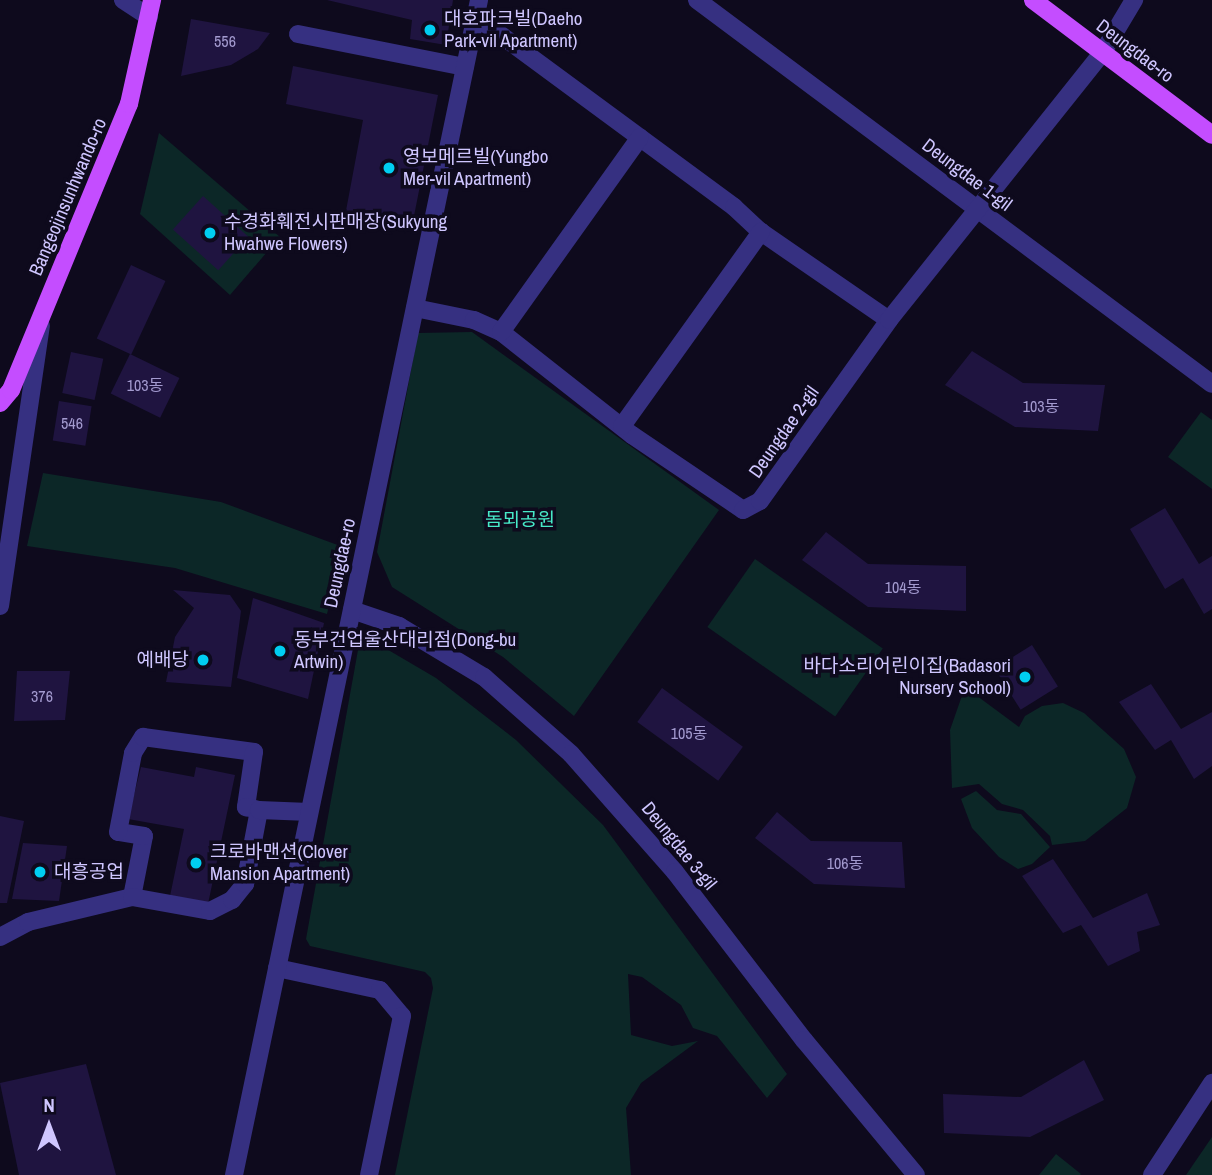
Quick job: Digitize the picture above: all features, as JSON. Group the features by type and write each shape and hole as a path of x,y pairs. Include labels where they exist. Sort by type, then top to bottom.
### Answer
{"main road":[{"name":"Deungdae-ro","path":"1033,0 1212,135"},
{"name":"Bangeojinsunhwando-ro","path":"0,403 11,390 129,104 151,8"}],"street":[{"path":"123,0 151,8"},
{"name":"Deungdae 1-gil","path":"696,0 1212,384"},
{"name":"Deungdae 2-gil","path":"415,307 474,320 501,332 622,426 743,510 760,501 889,320 1102,52 1134,0"},
{"path":"477,8 761,232 889,320"},
{"name":"Deungdae-ro","path":"234,1175 477,8"},
{"path":"298,34 465,67"},
{"path":"501,332 640,137"},
{"path":"622,426 761,232"},
{"path":"0,606 42,314"},
{"name":"Deungdae 3-gil","path":"352,610 399,626 484,677 572,754 675,872 804,1040 916,1175"},
{"path":"132,897 144,836 118,832 133,753 143,737 254,752 246,807 309,812"},
{"path":"0,937 28,922 132,897 210,911 232,900 245,884 259,810"},
{"path":"277,968 380,990 402,1016 369,1175"},
{"path":"1152,1175 1212,1083"}],"green space":[{"path":"159,133 280,237 230,295 140,214"},
{"name":"돔뫼공원","path":"472,332 719,510 574,716 503,657 392,587 377,552 418,333"},
{"path":"1201,412 1212,420 1212,489 1168,457"},
{"path":"43,473 221,502 343,547 327,614 175,568 27,546"},
{"path":"755,559 883,648 835,716 707,627"},
{"path":"373,641 436,678 516,740 603,825 787,1074 767,1098 717,1036 693,1028 681,1005 642,977 628,974 631,1035 672,1046 698,1041 641,1083 626,1108 631,1175 395,1175 433,988 431,978 425,972 310,946 306,939 358,650"},
{"path":"965,687 1019,727 1025,716 1042,706 1063,703 1084,713 1124,749 1136,777 1127,808 1085,841 1052,845 1050,836 1023,810 1002,804 979,784 952,788 950,730"},
{"path":"976,791 997,810 1021,814 1050,847 1032,864 1018,869 999,857 972,828 961,799"},
{"path":"1212,1137 1212,1175 1186,1175"},
{"path":"1056,1154 1081,1174 1039,1175"}],"building":[{"name":"대호파크빌(Daeho Park-vil Apartment)","path":"327,0 453,0 446,45 410,39 412,20"},
{"path":"191,19 270,33 258,49 231,65 181,76"},
{"name":"영보메르빌(Yungbo Mer-vil Apartment)","path":"293,66 438,95 412,226 345,216 363,120 286,104"},
{"name":"수경화훼전시판매장(Sukyung Hwahwe Flowers)","path":"203,196 248,237 218,270 173,229"},
{"path":"131,265 165,281 131,354 97,338"},
{"path":"972,351 1023,383 1105,385 1098,431 1015,427 945,385"},
{"path":"71,352 103,359 95,400 62,393"},
{"path":"130,354 179,378 160,418 111,394"},
{"path":"59,401 92,406 85,446 53,441"},
{"path":"1165,508 1199,564 1212,556 1212,609 1204,614 1183,578 1165,589 1130,529"},
{"path":"826,532 868,564 966,566 966,611 868,607 802,560"},
{"name":"예배당","path":"173,590 230,595 241,611 231,687 166,682 175,637 194,608"},
{"name":"동부건업울산대리점(Dong-bu Artwin)","path":"253,598 324,623 308,699 237,678"},
{"name":"바다소리어린이집(Badasori Nursery School)","path":"1032,645 1058,687 1021,710 995,668"},
{"path":"17,671 70,671 65,720 14,721"},
{"path":"1151,684 1181,729 1212,712 1212,766 1194,779 1171,740 1155,750 1119,702"},
{"path":"662,688 743,747 718,781 637,722"},
{"name":"크로바맨션(Clover Mansion Apartment)","path":"141,767 194,777 196,767 235,775 208,904 170,896 184,829 128,819"},
{"path":"777,812 811,841 902,842 905,888 814,884 755,838"},
{"path":"0,816 24,821 7,903 0,903"},
{"name":"대흥공업","path":"23,843 67,846 59,901 12,899"},
{"path":"1053,859 1093,918 1147,893 1160,925 1137,932 1140,951 1108,966 1081,925 1063,933 1022,876"},
{"path":"1084,1060 1104,1100 1030,1137 944,1133 943,1094 1021,1097"},
{"path":"86,1064 116,1175 19,1175 0,1083"}],"place":[{"name":"대호파크빌(Daeho Park-vil Apartment)","path":"430,30"},
{"name":"영보메르빌(Yungbo Mer-vil Apartment)","path":"389,168"},
{"name":"수경화훼전시판매장(Sukyung Hwahwe Flowers)","path":"210,233"},
{"name":"동부건업울산대리점(Dong-bu Artwin)","path":"280,651"},
{"name":"예배당","path":"203,660"},
{"name":"바다소리어린이집(Badasori Nursery School)","path":"1025,677"},
{"name":"크로바맨션(Clover Mansion Apartment)","path":"196,863"},
{"name":"대흥공업","path":"40,872"}]}
